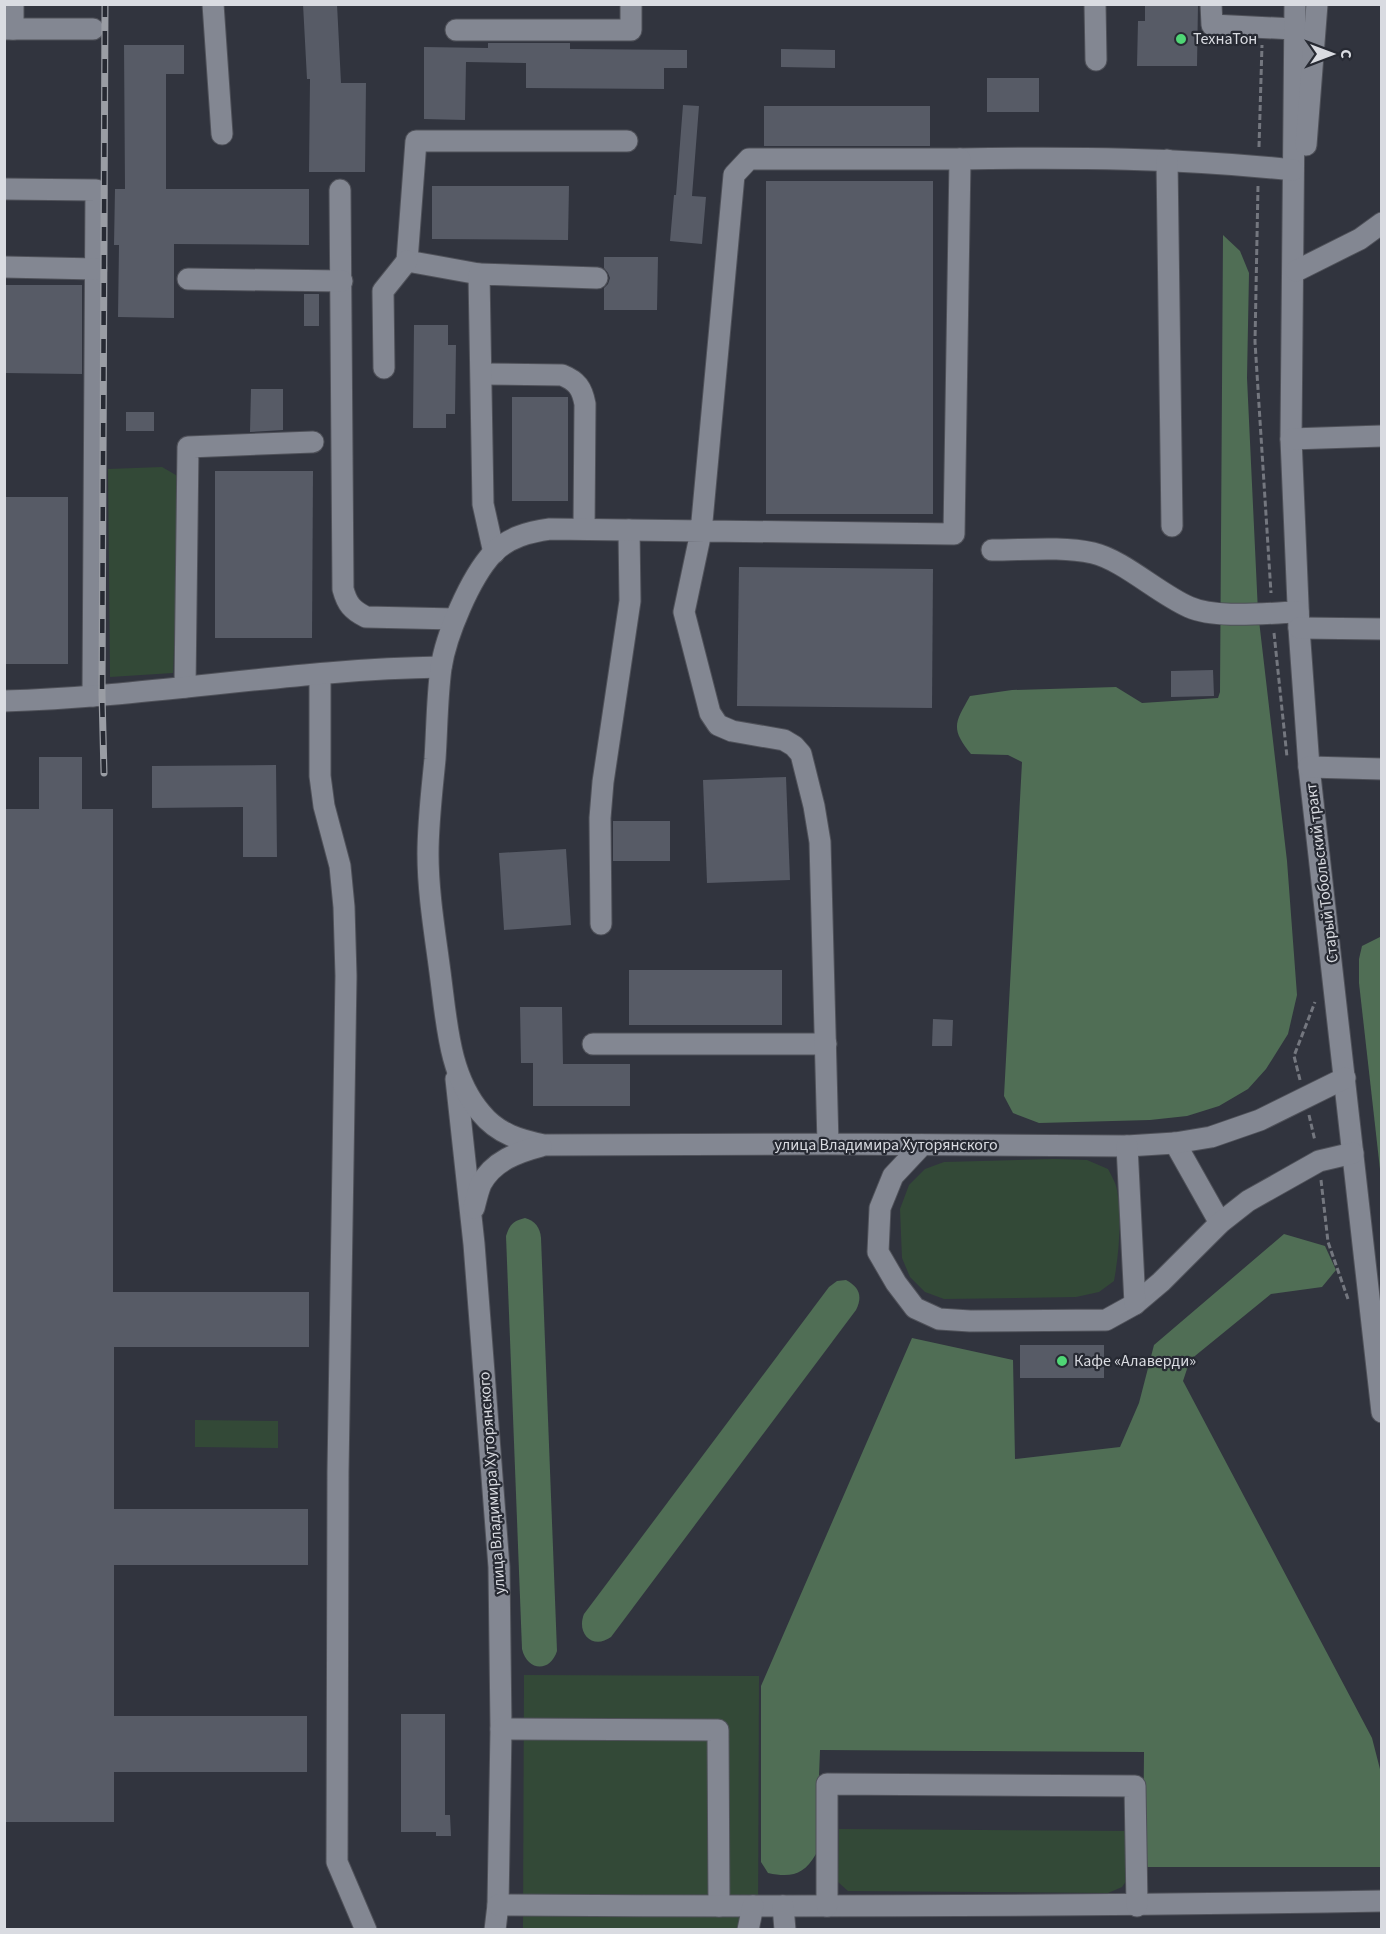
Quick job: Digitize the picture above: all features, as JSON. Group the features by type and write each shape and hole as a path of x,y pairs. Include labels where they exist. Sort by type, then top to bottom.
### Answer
{"street":[{"path":"13,4 9,29 93,29"},
{"path":"213,4 222,134"},
{"path":"456,30 631,30 631,4"},
{"path":"1095,4 1096,60"},
{"path":"1211,4 1212,25 1294,28"},
{"path":"1292,331 1295,4"},
{"path":"1292,331 1317,4"},
{"path":"1311,86 1324,4"},
{"path":"384,368 383,291 407,261 416,141 627,141"},
{"path":"828,1144 820,842 804,764 801,754 784,740 732,731 718,725 710,713 684,612 701,532 734,175 749,159 1038,157 1167,160 1293,170"},
{"path":"479,274 483,504 494,553 526,532 550,529 954,534 960,159"},
{"path":"1167,160 1172,526"},
{"path":"4,189 96,190 93,696"},
{"path":"340,190 343,589 346,603 366,617 455,619"},
{"path":"1296,271 1360,239 1382,223"},
{"path":"407,261 479,274 597,278"},
{"path":"4,267 96,269"},
{"path":"188,279 342,281"},
{"name":"Старый Тобольский тракт","path":"1292,331 1291,439 1298,620 1310,767 1382,1412"},
{"path":"482,374 562,375 574,380 582,390 585,404 584,529"},
{"path":"1291,439 1382,436"},
{"path":"185,687 188,447 313,442"},
{"path":"601,924 600,818 603,782 630,602 629,530"},
{"path":"992,550 1074,550 1095,554 1179,602 1203,612 1382,629"},
{"name":"улица Владимира Хуторянского","path":"494,553 479,574 455,619 441,667 428,854 438,951 472,1215 500,1567 501,1729 498,1905 495,1929"},
{"path":"4,701 93,696 367,670 441,667"},
{"path":"320,675 320,776 324,806 340,866 346,976 338,1472 337,1862 366,1929"},
{"path":"1310,767 1382,769"},
{"path":"593,1044 825,1044"},
{"name":"улица Владимира Хуторянского","path":"454,1063 481,1114 500,1131 520,1140 544,1145 1127,1146 1175,1143 1211,1137 1260,1120 1345,1078"},
{"path":"1175,1143 1220,1223"},
{"path":"922,1144 893,1176 880,1208 878,1252 896,1283 915,1308 939,1319 969,1321 1106,1320 1135,1304 1161,1282 1220,1223 1248,1201 1319,1161 1353,1153"},
{"path":"472,1215 482,1184 492,1169 522,1150 544,1145"},
{"path":"1127,1146 1135,1304"},
{"path":"501,1729 718,1730 719,1906"},
{"path":"827,1906 827,1784 1135,1786 1137,1906"},
{"path":"498,1905 1137,1906 1382,1901"},
{"path":"748,1929 753,1906"},
{"path":"783,1906 785,1929"}],"green space":[{"path":"1223,235 1240,251 1249,273 1247,378 1258,612 1287,861 1297,995 1288,1034 1266,1069 1248,1089 1219,1106 1187,1116 1150,1120 1039,1123 1013,1113 1004,1096 1022,762 1008,755 971,754 960,738 958,719 970,696 1012,690 1116,687 1142,703 1218,698 1220,692"},
{"path":"162,467 181,478 173,673 110,677 108,469"},
{"path":"1380,937 1382,948 1381,1178 1359,983 1359,959 1362,946"},
{"path":"1087,1160 1108,1169 1113,1179 1119,1201 1120,1224 1114,1281 1099,1292 1076,1297 944,1299 925,1292 910,1277 902,1258 900,1209 909,1185 925,1169 944,1162"},
{"path":"525,1218 536,1225 541,1238 557,1651 554,1658 544,1666 533,1665 529,1662 522,1649 506,1236 512,1224"},
{"path":"1284,1234 1325,1246 1336,1270 1322,1287 1271,1294 1190,1360 1183,1381 1372,1738 1381,1773 1381,1867 1143,1867 1144,1752 820,1750 816,1854 802,1871 790,1875 768,1873 761,1862 761,1686 912,1338 1013,1360 1015,1459 1120,1447 1139,1403 1154,1345"},
{"path":"846,1280 858,1292 859,1300 856,1310 611,1637 604,1641 592,1641 582,1628 584,1614 829,1287 837,1281"},
{"path":"195,1420 278,1421 278,1448 195,1447"},
{"path":"524,1675 759,1676 758,1929 523,1930"},
{"path":"839,1829 1130,1831 1129,1877 1122,1887 1108,1893 848,1891 838,1882"}],"building":[{"path":"303,4 337,4 341,83 366,83 365,172 309,172 310,79 307,79"},
{"path":"1145,4 1198,4 1197,66 1137,66 1138,21 1145,21"},
{"path":"488,43 570,43 570,49 687,50 687,68 664,68 664,89 526,88 526,63 466,62 465,120 424,119 424,47 488,48"},
{"path":"124,45 184,45 184,74 166,74 166,189 309,189 309,245 174,244 174,318 118,317 119,245 114,245 115,189 125,189"},
{"path":"781,49 835,50 835,68 781,67"},
{"path":"987,78 1039,78 1039,112 987,112"},
{"path":"683,105 699,106 692,196 706,197 702,244 670,241"},
{"path":"764,106 930,106 930,146 764,146"},
{"path":"766,181 933,181 933,514 766,514"},
{"path":"432,186 569,186 568,240 432,239"},
{"path":"604,257 658,257 657,310 604,310 604,288 610,278 604,268"},
{"path":"4,285 82,285 82,374 4,373"},
{"path":"304,294 319,294 319,326 304,326"},
{"path":"414,325 448,325 448,345 456,345 455,414 446,414 446,428 413,428"},
{"path":"251,389 283,389 283,430 250,432"},
{"path":"512,397 568,397 568,501 512,501"},
{"path":"126,412 154,412 154,431 126,431"},
{"path":"215,471 313,471 312,638 215,638"},
{"path":"4,497 68,497 68,664 4,664"},
{"path":"739,567 933,569 932,708 737,706"},
{"path":"1213,670 1214,696 1171,697 1171,671"},
{"path":"39,757 82,757 82,809 113,809 113,1292 309,1292 309,1347 114,1347 114,1509 308,1509 308,1565 114,1565 114,1716 307,1716 307,1772 114,1772 114,1822 4,1822 4,809 39,809"},
{"path":"276,765 277,857 243,857 243,807 152,808 152,766"},
{"path":"786,777 790,880 707,883 703,780"},
{"path":"613,821 670,821 670,861 613,861"},
{"path":"566,849 571,925 504,930 499,853"},
{"path":"629,970 782,970 782,1025 629,1025"},
{"path":"520,1007 562,1007 563,1064 630,1064 630,1106 533,1106 533,1063 521,1063"},
{"path":"933,1019 953,1020 952,1046 932,1046"},
{"name":"Кафе «Алаверди»","path":"1020,1345 1104,1345 1104,1378 1020,1378"},
{"path":"401,1714 445,1714 445,1815 450,1815 451,1836 436,1836 436,1832 401,1832"}],"railway":[{"path":"104,773 102,695 105,4"}],"place":[{"name":"ТехнаТон","path":"1181,39"},
{"name":"Кафе «Алаверди»","path":"1062,1361"}]}
